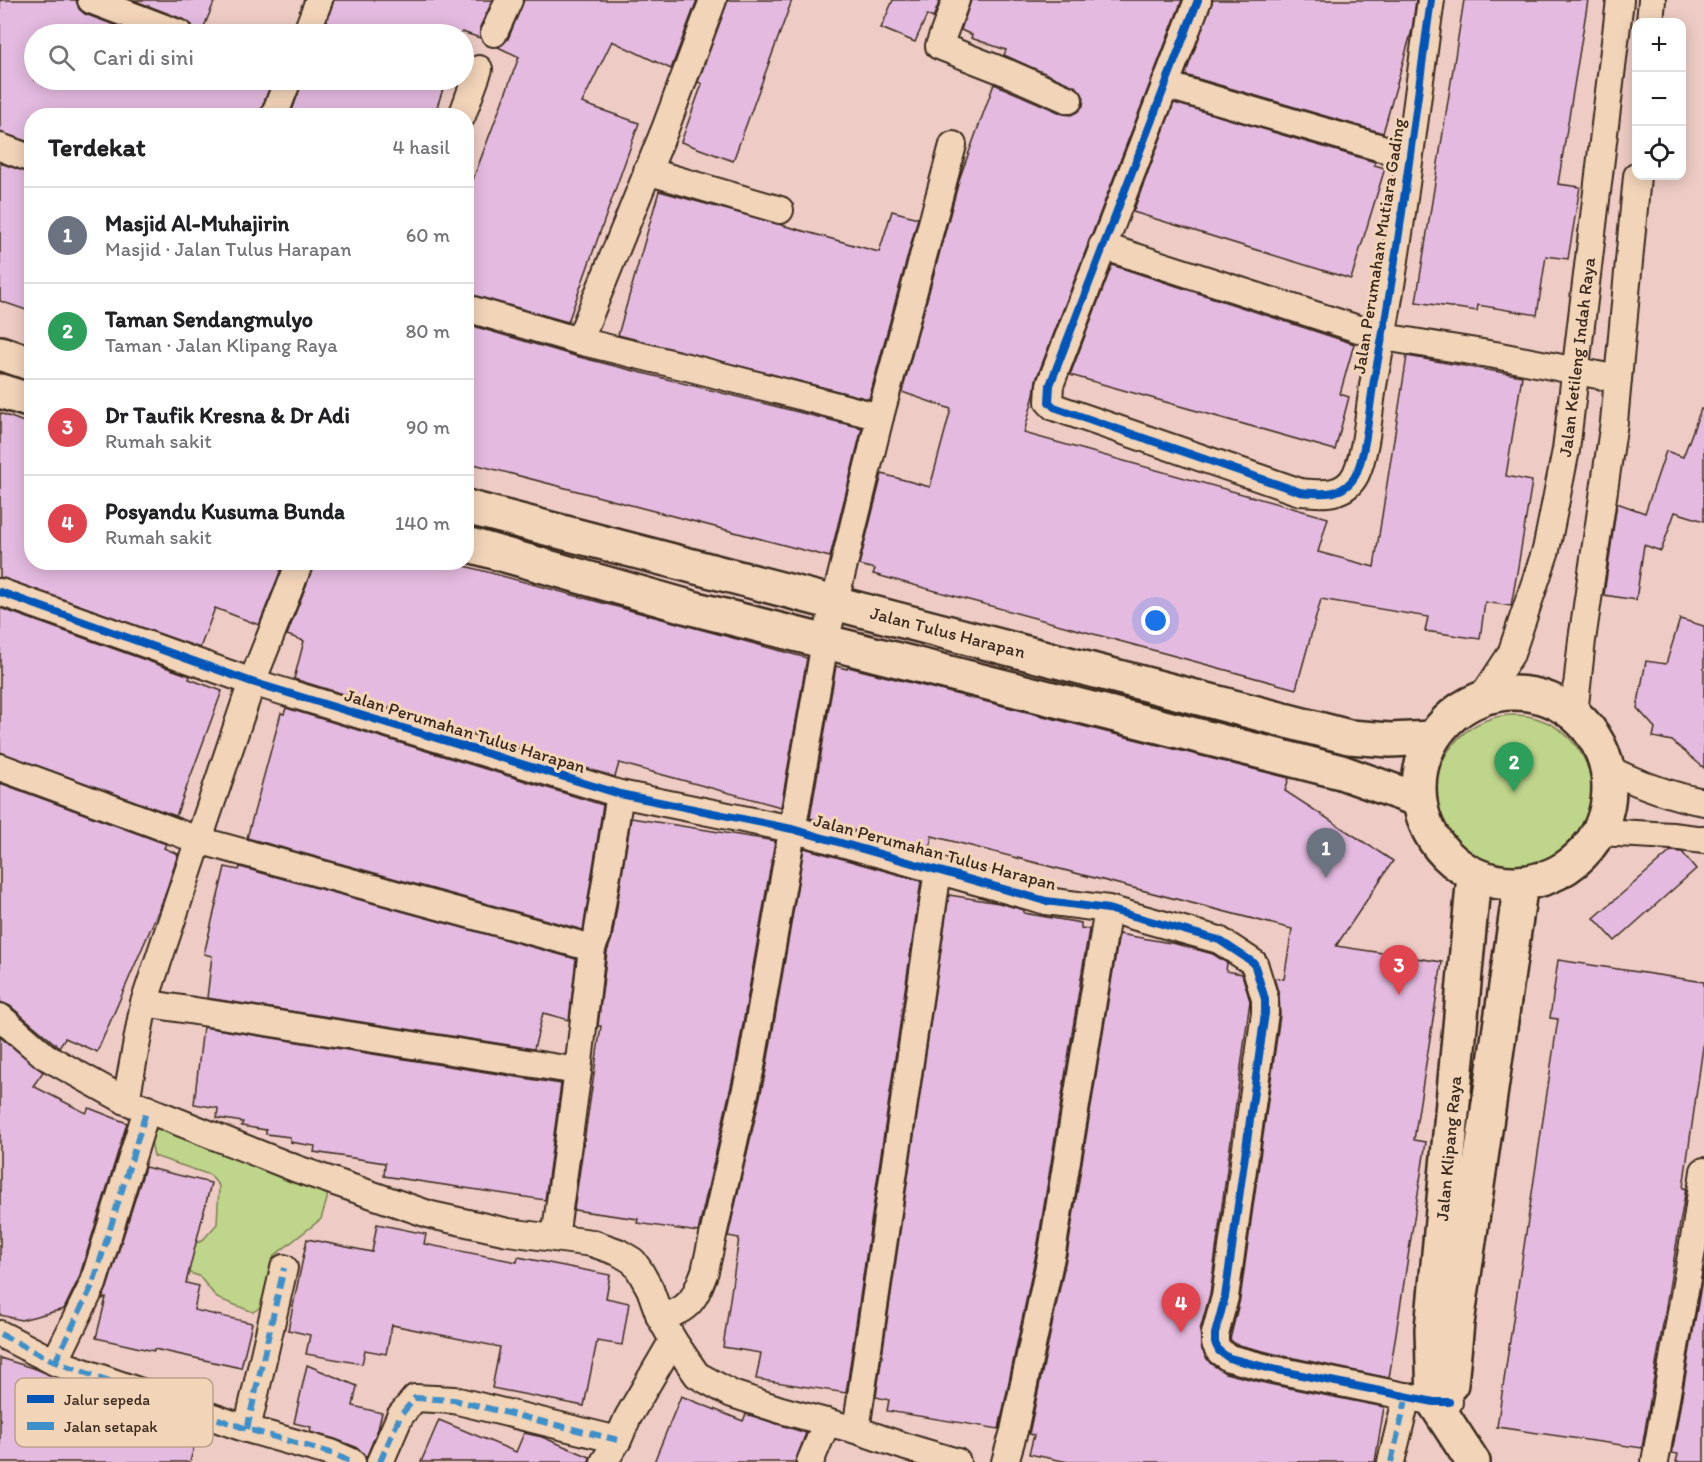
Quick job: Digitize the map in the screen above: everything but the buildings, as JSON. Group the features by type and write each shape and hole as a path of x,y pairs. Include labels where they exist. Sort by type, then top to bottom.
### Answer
{"main road":[{"path":"0,353 24,361"},
{"path":"0,391 24,398"},
{"name":"Jalan Tulus Harapan","path":"474,509 1349,737 1390,740 1432,738"},
{"path":"474,546 696,609 1341,772 1419,800"},
{"path":"1514,693 1546,698 1574,714 1595,738 1608,769 1609,801 1599,832 1580,857 1553,875 1521,883 1497,882 1474,875 1447,857 1428,831 1419,800 1420,768 1432,738 1454,713 1482,698 1514,693"},
{"name":"Jalan Klipang Raya","path":"1434,1405 1432,1329 1474,875"},
{"name":"Jalan Klipang Raya","path":"1434,1405 1457,1323 1521,883"},
{"path":"1434,1405 1473,1462"}],"street":[{"path":"91,0 154,24"},
{"path":"310,24 319,0"},
{"path":"494,33 509,0"},
{"path":"579,341 669,119 712,0"},
{"path":"956,0 939,46 1008,72 1069,100"},
{"path":"1102,246 1198,0"},
{"name":"Jalan Perumahan Mutiara Gading","path":"1431,0 1383,337 1362,449 1355,475 1342,490 1323,494 1300,492 1054,407 1049,402 1048,395 1102,246 1383,337 1495,355 1618,379"},
{"name":"Jalan Ketileng Indah Raya","path":"1482,698 1511,654 1546,550 1566,450 1620,0"},
{"path":"1650,18 1652,0"},
{"path":"474,83 479,69"},
{"path":"1165,85 1409,156"},
{"path":"277,108 284,90"},
{"path":"465,108 471,90"},
{"name":"Jalan Perumahan Tulus Harapan","path":"660,1317 674,1314 686,1307 696,1295 705,1271 751,1067 825,642 880,417 952,145"},
{"path":"0,147 24,156"},
{"path":"647,171 780,210"},
{"path":"1574,714 1618,379 1637,180"},
{"path":"474,310 579,341 880,417"},
{"path":"55,1362 93,1284 136,1105 144,1003 252,682 297,570"},
{"name":"Jalan Perumahan Tulus Harapan","path":"0,592 252,682 620,794 792,829 1046,901 1108,909 1219,940 1254,963 1265,999 1265,1013 1229,1269 1215,1343 1219,1351 1229,1358 1434,1405"},
{"path":"0,767 198,840 592,948"},
{"path":"1608,769 1660,792 1704,802"},
{"path":"555,1238 592,948 597,936 620,794"},
{"path":"1599,832 1704,840"},
{"name":"Jalan Perumahan Tulus Harapan","path":"856,1430 938,870"},
{"path":"1005,1462 1014,1431 1052,1252 1108,909"},
{"path":"144,1003 578,1071"},
{"path":"0,1017 45,1056 136,1105 297,1169 431,1215 507,1232 592,1243 618,1252 633,1261 650,1288 660,1317 697,1375 732,1394 957,1462"},
{"path":"1655,1462 1700,1227 1704,1171"},
{"path":"247,1429 284,1268"},
{"path":"0,1334 55,1362 101,1378"},
{"path":"604,1462 673,1340"},
{"path":"380,1462 400,1416 415,1398 454,1400 618,1440"},
{"path":"1391,1462 1434,1405"},
{"path":"213,1417 331,1453 352,1462"},
{"path":"810,1462 827,1422"}],"green space":[{"path":"1514,715 1529,716 1544,721 1569,738 1586,763 1591,778 1591,808 1586,823 1569,848 1544,865 1529,870 1514,871 1499,870 1484,865 1459,848 1442,823 1437,808 1436,793 1437,778 1442,763 1459,738 1484,721 1499,716"},
{"path":"165,1119 328,1177 327,1199 321,1219 274,1256 265,1304 253,1312 217,1298 199,1276 165,1265 179,1247 202,1241 217,1224 219,1186 210,1175 154,1156 150,1136"}],"marked path":[{"path":"55,1362 93,1284 147,1109"},
{"path":"247,1429 284,1268"},
{"path":"0,1334 55,1362 101,1378"},
{"path":"1391,1462 1407,1396"},
{"path":"380,1462 400,1416 415,1398 454,1400 618,1440"},
{"path":"213,1417 331,1453 352,1462"}],"cycle path":[{"path":"1198,0 1050,385 1049,402 1054,407 1300,492 1316,493 1332,492 1346,487 1356,474 1363,453 1398,238 1431,0"},
{"path":"0,592 252,682 620,794 792,829 1046,901 1108,909 1219,940 1254,963 1265,999 1265,1013 1225,1297 1215,1334 1215,1343 1219,1351 1229,1358 1272,1369 1434,1402 1449,1402"}],"place":[{"name":"Taman Sendangmulyo","path":"1514,792"},
{"name":"Masjid Al-Muhajirin","path":"1326,878"},
{"name":"Dr Taufik Kresna & Dr Adi","path":"1399,995"},
{"name":"Posyandu Kusuma Bunda","path":"1181,1333"}]}
